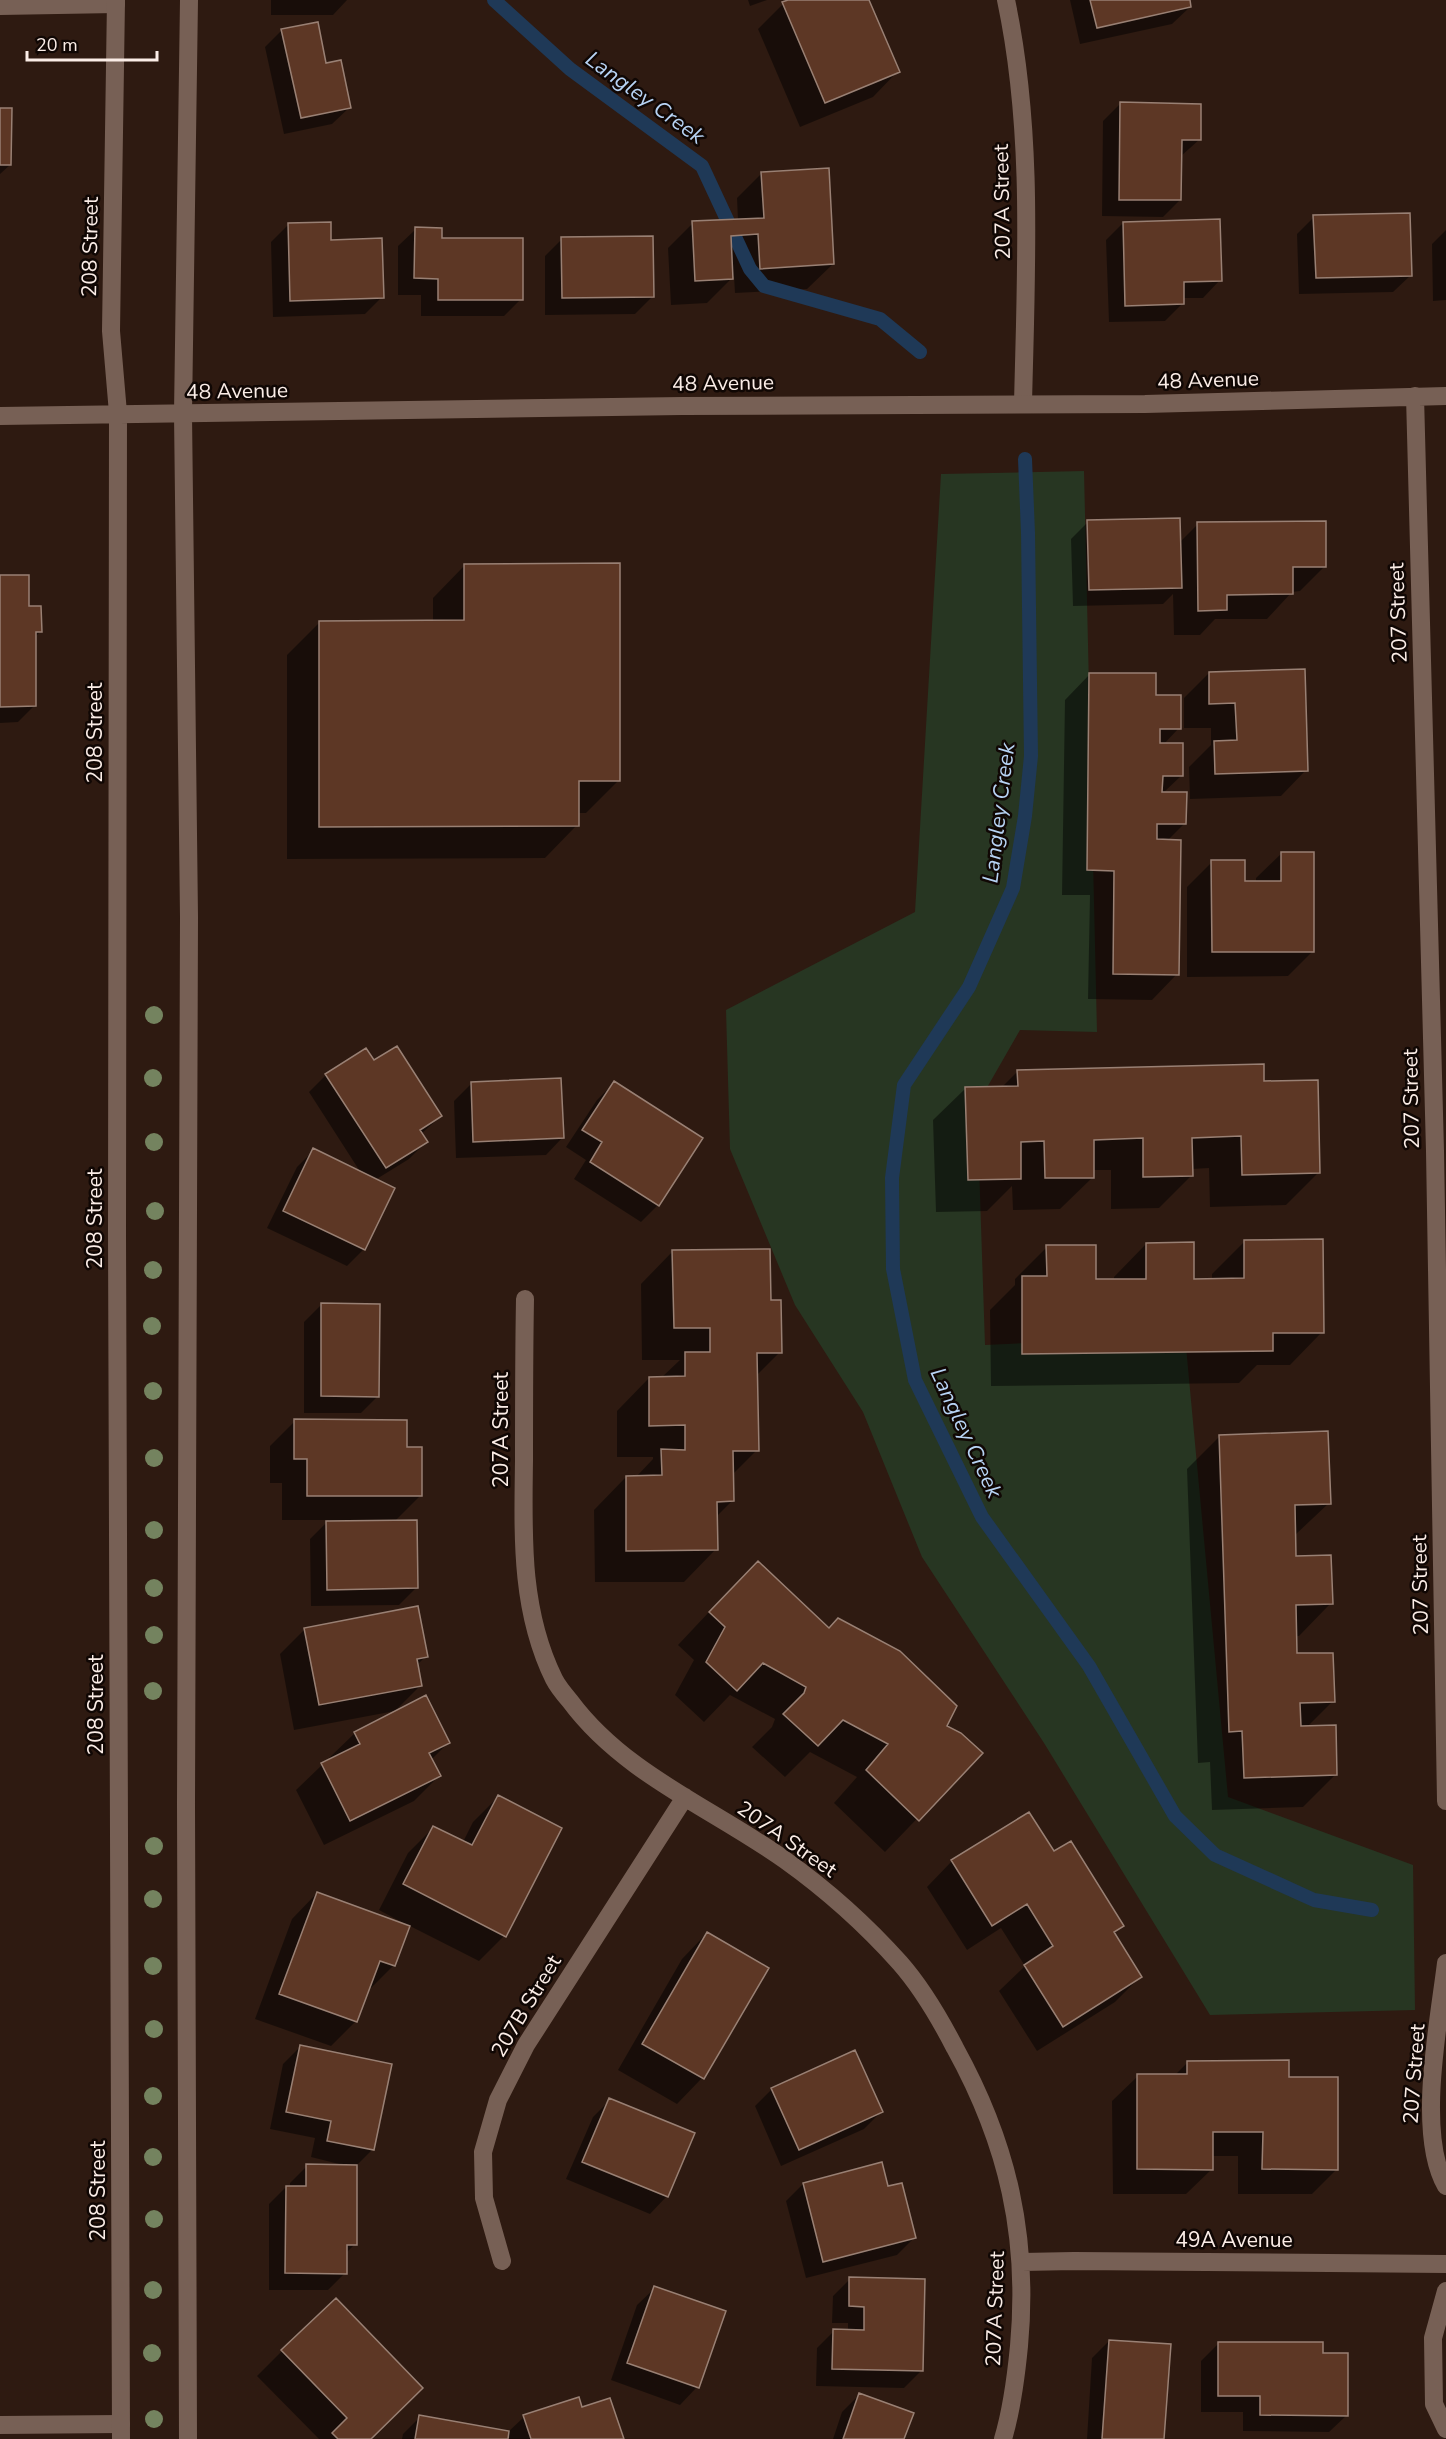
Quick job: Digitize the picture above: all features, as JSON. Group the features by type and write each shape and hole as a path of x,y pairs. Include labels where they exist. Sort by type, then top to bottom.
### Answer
{"street":[{"path":"188,2439 186,1804 189,917 183,414 189,0"},
{"name":"207A Street","path":"1006,0 1014,38 1024,140 1023,404"},
{"path":"0,6 116,2"},
{"name":"208 Street","path":"116,2 111,331 118,413 117,1256 121,2431"},
{"name":"207 Street","path":"1415,396 1435,1151 1446,1801"},
{"name":"48 Avenue","path":"0,416 682,405 1144,404 1446,396"},
{"name":"207A Street","path":"525,1299 524,1537 526,1584 535,1633 555,1682 587,1724 625,1757 783,1859 826,1892 902,1965 940,2020 973,2080 1007,2175 1015,2211 1022,2262 1021,2320 1016,2372 1003,2439"},
{"name":"207B Street","path":"502,2261 484,2198 483,2152 498,2100 526,2045 685,1797"},
{"name":"207 Street","path":"1446,1963 1431,2097 1434,2157 1446,2186"},
{"name":"49A Avenue","path":"1022,2262 1446,2264"},
{"path":"1446,2292 1433,2338 1434,2404 1446,2429"},
{"path":"0,2425 121,2431"}],"green space":[{"path":"1084,471 1097,1032 1020,1030 977,1105 985,1345 1185,1336 1228,1797 1413,1865 1415,2010 1210,2015 1044,1743 922,1557 863,1412 795,1305 730,1149 726,1010 915,912 941,474"}],"building":[{"path":"788,0 869,0 900,72 825,103 782,2"},
{"path":"1090,0 1190,0 1191,7 1097,28"},
{"path":"318,22 326,63 341,60 351,108 301,118 281,29"},
{"path":"1120,102 1201,104 1201,140 1182,140 1181,200 1119,200"},
{"path":"0,108 12,108 11,165 0,165"},
{"path":"829,168 834,264 760,269 758,234 731,236 733,279 695,281 692,221 764,218 761,172"},
{"path":"1410,213 1412,276 1316,278 1313,215"},
{"path":"1220,219 1222,281 1184,282 1184,304 1125,306 1123,222"},
{"path":"331,222 331,240 382,238 384,298 290,301 288,223"},
{"path":"415,227 442,228 442,238 523,238 523,300 438,300 438,279 414,278"},
{"path":"653,236 654,297 562,298 561,237"},
{"path":"1180,518 1182,588 1089,590 1087,520"},
{"path":"1326,521 1326,567 1293,567 1293,594 1227,595 1227,610 1198,611 1197,522"},
{"path":"620,563 620,781 579,781 579,826 319,827 319,621 464,620 464,564"},
{"path":"0,575 29,575 29,606 41,606 42,632 36,632 36,706 0,707"},
{"path":"1305,669 1308,771 1215,774 1214,741 1237,740 1235,703 1209,704 1209,672"},
{"path":"1089,673 1156,673 1156,695 1181,695 1181,729 1160,729 1160,743 1183,743 1183,776 1163,776 1162,792 1187,792 1186,824 1157,824 1157,839 1181,840 1179,975 1113,974 1114,871 1087,870"},
{"path":"1281,852 1314,852 1314,952 1212,952 1211,860 1245,860 1245,881 1281,881"},
{"path":"397,1046 442,1116 420,1130 428,1142 386,1168 325,1074 366,1048 374,1060"},
{"path":"1264,1064 1264,1081 1318,1080 1320,1173 1242,1175 1241,1136 1192,1138 1193,1176 1143,1177 1143,1138 1094,1140 1094,1178 1045,1178 1044,1141 1021,1142 1021,1179 968,1180 965,1087 1018,1086 1017,1070"},
{"path":"561,1078 564,1138 473,1142 471,1082"},
{"path":"614,1081 703,1138 659,1206 590,1162 602,1142 582,1130"},
{"path":"313,1148 395,1188 365,1250 283,1211"},
{"path":"1323,1239 1324,1333 1273,1333 1273,1351 1022,1354 1022,1276 1047,1276 1046,1245 1096,1245 1096,1279 1146,1279 1146,1243 1194,1242 1194,1279 1244,1278 1244,1240"},
{"path":"770,1249 771,1300 781,1300 782,1353 757,1353 759,1451 733,1451 734,1501 717,1502 718,1550 626,1551 626,1476 662,1475 661,1449 685,1450 685,1425 649,1426 649,1377 685,1376 685,1352 710,1352 710,1328 674,1328 672,1250"},
{"path":"321,1303 380,1304 379,1397 321,1396"},
{"path":"294,1419 407,1420 407,1447 422,1447 422,1496 307,1496 307,1459 294,1459"},
{"path":"1328,1431 1331,1504 1295,1505 1296,1556 1331,1555 1333,1604 1296,1605 1297,1653 1333,1653 1335,1702 1300,1703 1301,1726 1336,1725 1337,1775 1244,1778 1242,1731 1229,1732 1219,1435"},
{"path":"417,1520 418,1588 327,1590 326,1521"},
{"path":"758,1561 829,1628 838,1618 900,1651 957,1706 947,1726 961,1733 983,1753 919,1821 866,1770 888,1744 843,1720 818,1746 783,1714 804,1693 806,1687 763,1663 737,1691 706,1662 725,1627 709,1612"},
{"path":"418,1606 428,1657 417,1659 422,1686 319,1705 304,1628"},
{"path":"426,1695 450,1743 429,1753 441,1776 350,1821 321,1763 360,1744 354,1732"},
{"path":"498,1795 562,1828 506,1937 403,1884 433,1826 472,1845"},
{"path":"1029,1812 1054,1851 1071,1841 1124,1926 1114,1932 1142,1977 1063,2027 1024,1965 1053,1946 1027,1904 992,1926 951,1860"},
{"path":"317,1892 410,1926 395,1966 380,1961 357,2022 279,1994"},
{"path":"707,1932 769,1968 704,2079 642,2044"},
{"path":"300,2045 392,2064 374,2150 327,2141 331,2121 286,2112"},
{"path":"855,2050 883,2112 799,2150 771,2088"},
{"path":"1289,2060 1289,2077 1338,2077 1338,2170 1262,2169 1263,2132 1213,2132 1213,2170 1137,2169 1137,2074 1187,2074 1187,2061"},
{"path":"609,2098 695,2133 668,2197 582,2162"},
{"path":"882,2162 888,2186 902,2183 916,2238 823,2262 803,2183"},
{"path":"306,2164 357,2165 357,2245 347,2245 347,2274 285,2273 286,2186 306,2186"},
{"path":"849,2277 925,2279 923,2371 832,2369 833,2329 864,2330 864,2307 849,2306"},
{"path":"654,2286 726,2311 699,2388 627,2363"},
{"path":"336,2298 423,2388 371,2439 338,2439 332,2433 347,2418 281,2350"},
{"path":"1109,2340 1171,2344 1164,2439 1102,2439"},
{"path":"1218,2342 1323,2342 1323,2353 1348,2353 1348,2416 1260,2415 1260,2396 1218,2396"},
{"path":"859,2393 914,2413 904,2439 843,2439"},
{"path":"579,2397 582,2407 610,2398 624,2439 531,2439 523,2415"},
{"path":"419,2415 509,2431 508,2439 415,2439"}],"waterway":[{"name":"Langley Creek","path":"494,0 570,69 702,166 750,269 764,286 880,319 920,352"},
{"name":"Langley Creek","path":"1025,459 1031,756 1025,816 1013,888 969,987 904,1085 892,1178 893,1269 915,1380 982,1517 1089,1666 1175,1816 1215,1855 1314,1900 1372,1910"}]}
